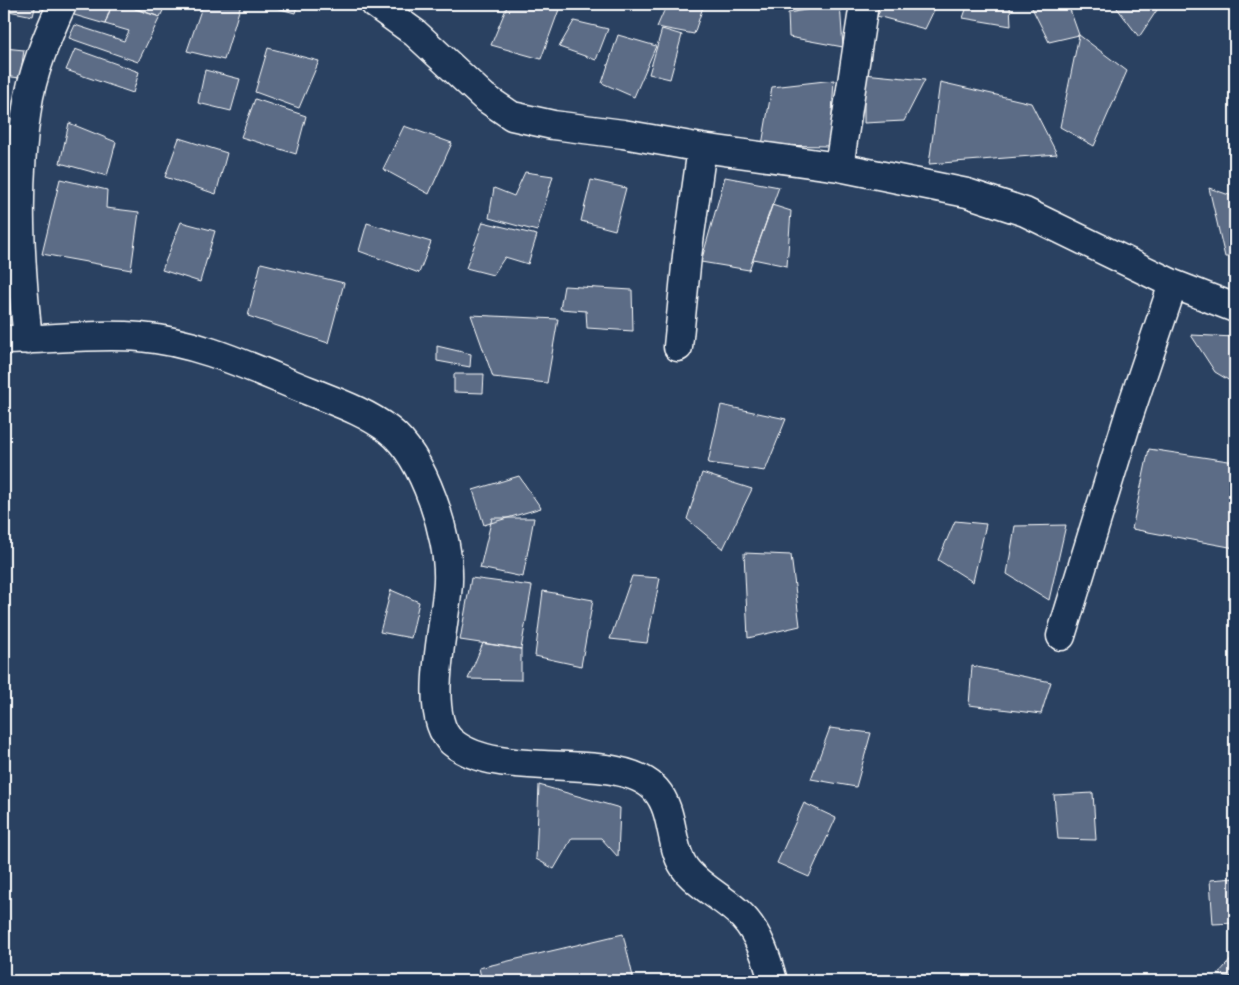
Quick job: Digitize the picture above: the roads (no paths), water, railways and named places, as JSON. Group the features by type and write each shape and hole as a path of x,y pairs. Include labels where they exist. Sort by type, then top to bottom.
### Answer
{"street":[{"path":"62,4 34,77 27,107 24,134 16,340 138,337 203,350 365,415 390,431 409,451 435,509 444,540 448,580 436,698 437,719 443,733 461,747 497,761 600,769 624,774 655,789 663,802 675,847 686,870 700,885 743,917 754,931 764,953 773,981"},
{"path":"375,4 415,33 484,97 512,116 552,125 624,134 702,148 839,167 967,193 1025,212 1173,284 1235,308"},
{"path":"839,167 864,4"},
{"path":"678,347 687,256 702,148"},
{"path":"1062,636 1130,412 1173,284"}]}
